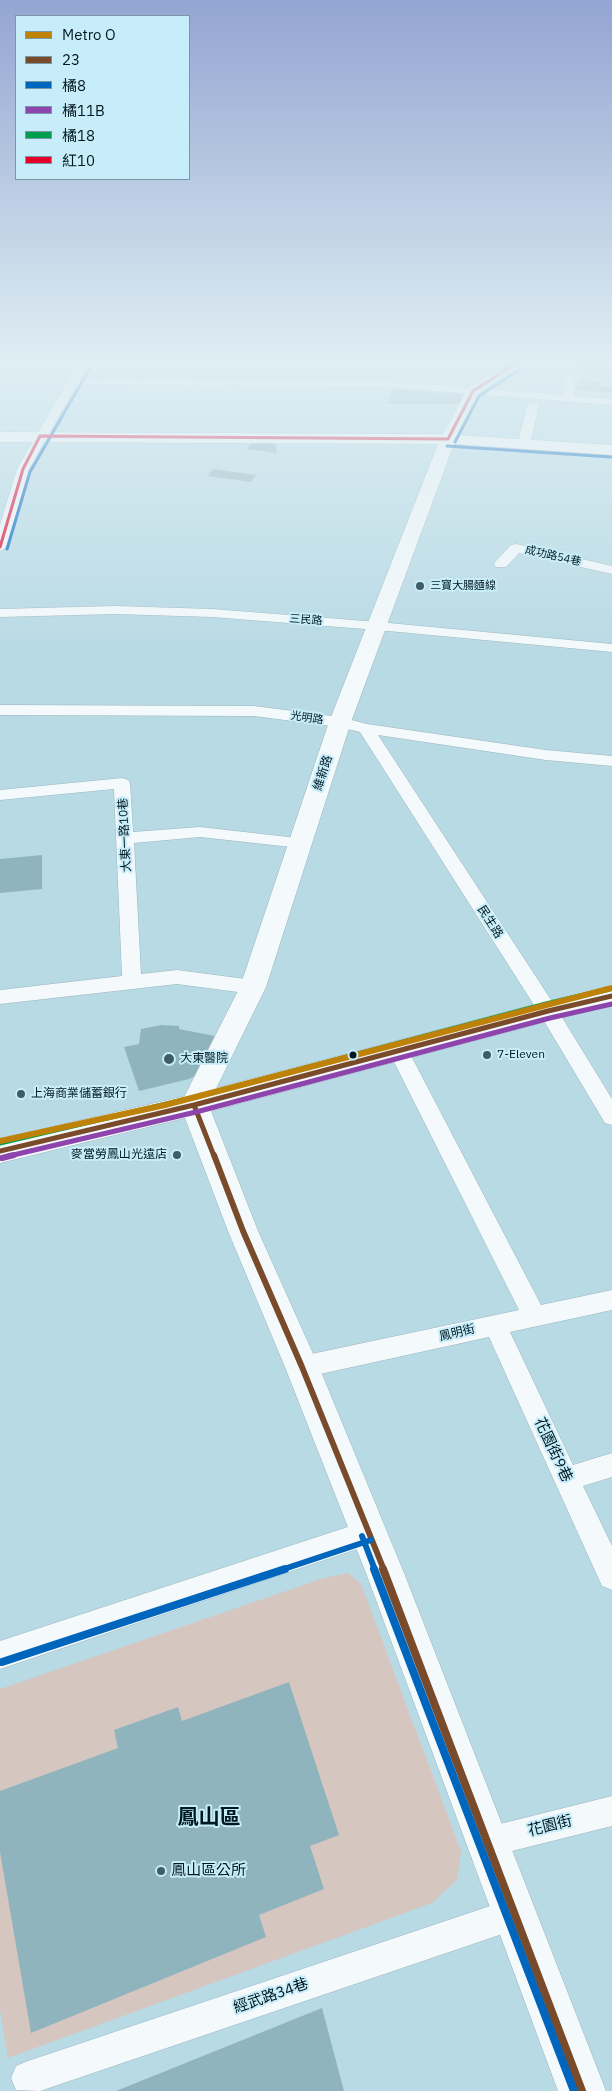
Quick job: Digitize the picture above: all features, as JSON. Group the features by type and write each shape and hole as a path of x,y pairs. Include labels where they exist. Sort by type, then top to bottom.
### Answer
{"main road":[{"name":"維新路","path":"194,1105 253,987 340,722 440,462"},
{"path":"0,1151 194,1105 398,1050 612,996"},
{"path":"194,1105 243,1231 302,1367 369,1533 582,2091"}],"street":[{"path":"0,547 27,462"},
{"name":"成功路54巷","path":"501,564 516,548 612,570"},
{"name":"三民路","path":"0,613 115,610 212,613 378,626 612,648"},
{"name":"光明路","path":"0,710 254,711 340,722 366,729 546,755 612,761"},
{"name":"民生路","path":"366,729 548,1011 612,1117"},
{"name":"大東一路10巷","path":"0,795 122,783 132,980"},
{"path":"125,838 200,832 300,843"},
{"path":"0,997 132,980 177,977 253,987"},
{"path":"398,1050 534,1316"},
{"name":"鳳明街","path":"302,1367 612,1300"},
{"name":"花園街9巷","path":"495,1324 612,1576"},
{"path":"567,1479 612,1465"},
{"path":"0,1655 369,1533"},
{"name":"花園街","path":"488,1842 612,1811"},
{"name":"經武路34巷","path":"28,2078 514,1914"}],"shaded area":[{"path":"348,1573 361,1584 461,1851 457,1880 432,1903 8,2058 0,2010 0,1689 324,1578"}],"building":[{"path":"213,469 256,475 251,482 208,476"},
{"path":"42,855 42,889 0,893 0,859"},
{"name":"大東醫院","path":"161,1025 179,1026 179,1029 220,1037 206,1071 189,1079 139,1091 124,1047 139,1044 141,1029"},
{"name":"鳳山區公所","path":"289,1682 339,1835 310,1846 324,1889 259,1915 266,1937 31,2033 0,1852 0,1791 118,1748 114,1730 178,1707 182,1721"},
{"path":"322,2008 344,2091 116,2091"}],"metro line":[{"name":"O","path":"0,1141 165,1105 612,988"}],"transit line":[{"name":"紅10","path":"0,547 27,462"},
{"name":"橘8","path":"7,549 30,472 36,462"},
{"name":"橘18","path":"0,1143 192,1098 546,1004 610,989"},
{"name":"23","path":"0,1151 194,1105 548,1011 612,996"},
{"name":"橘11B","path":"2,1158 196,1112 550,1018 612,1004"},
{"name":"23","path":"194,1105 243,1231 302,1367 385,1573 582,2091"},
{"name":"橘8","path":"362,1536 574,2091"},
{"name":"橘8","path":"2,1662 371,1540"}],"place":[{"name":"三寶大腸麵線","path":"420,586"},
{"name":"7-Eleven","path":"487,1055"},
{"name":"大東醫院","path":"169,1059"},
{"name":"上海商業儲蓄銀行","path":"21,1094"},
{"name":"麥當勞鳳山光遠店","path":"177,1155"},
{"name":"鳳山區公所","path":"161,1871"}],"district":[{"name":"鳳山區","path":"209,1818"}]}
